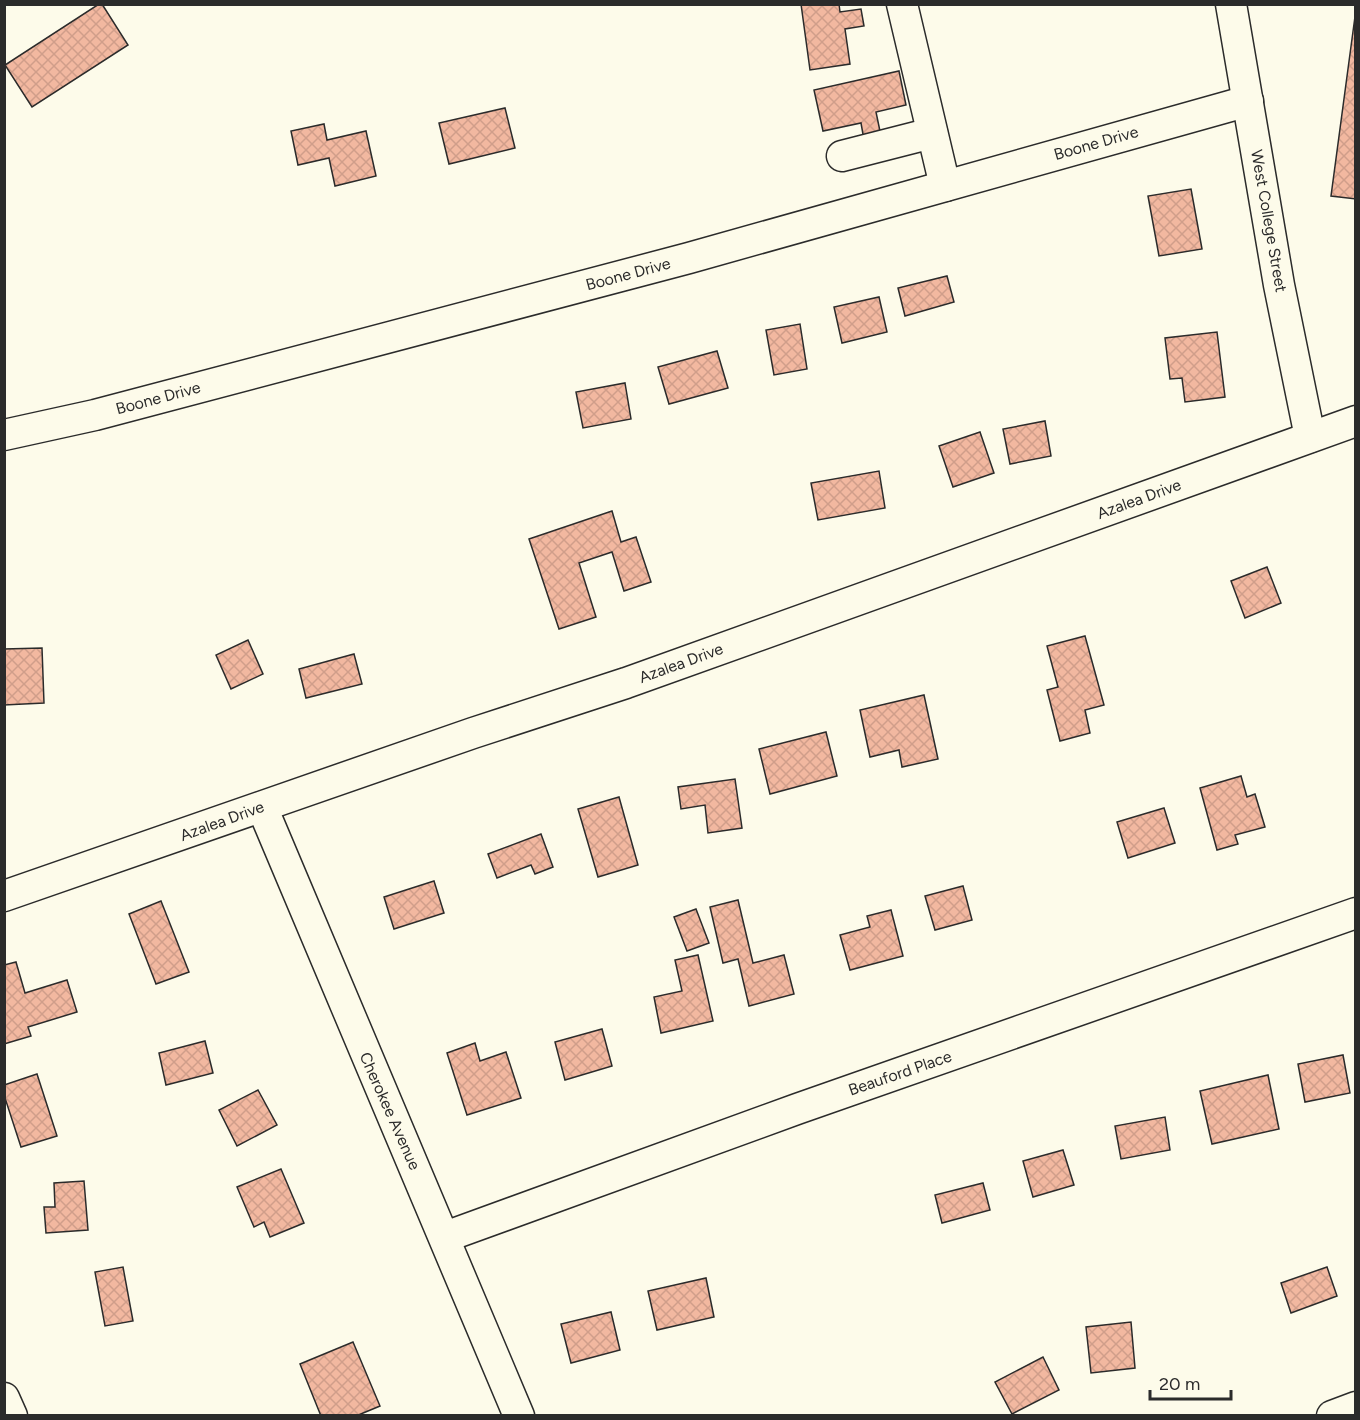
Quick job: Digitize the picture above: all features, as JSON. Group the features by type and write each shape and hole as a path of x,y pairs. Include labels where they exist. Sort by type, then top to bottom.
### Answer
{"street":[{"path":"902,4 945,186"},
{"name":"West College Street","path":"1231,4 1279,285 1310,437"},
{"name":"Boone Drive","path":"4,435 95,415 688,258 1248,100"},
{"path":"843,156 932,133"},
{"name":"Azalea Drive","path":"4,896 473,732 626,683 1356,421"},
{"name":"Cherokee Avenue","path":"262,807 349,1018 445,1237 519,1416"},
{"name":"Beauford Place","path":"445,1237 797,1109 1356,913"},
{"path":"4,1398 12,1416"},
{"path":"1332,1416 1356,1407"}],"building":[{"path":"102,4 128,45 32,107 5,65"},
{"path":"801,4 839,4 840,12 861,9 864,26 845,29 850,64 810,70"},
{"path":"1356,9 1356,199 1331,196"},
{"path":"899,71 906,105 876,112 881,136 864,140 861,123 823,131 814,90"},
{"path":"505,108 515,148 449,164 439,123"},
{"path":"324,124 327,140 366,131 376,176 335,186 329,158 298,165 291,131"},
{"path":"1191,189 1202,249 1159,256 1148,196"},
{"path":"947,276 954,302 905,316 898,288"},
{"path":"879,297 887,332 842,343 834,307"},
{"path":"800,324 807,369 774,375 766,330"},
{"path":"1217,332 1225,397 1185,402 1182,378 1170,379 1165,338"},
{"path":"717,351 728,388 669,404 658,367"},
{"path":"625,383 631,419 583,428 576,392"},
{"path":"1045,421 1051,456 1010,464 1003,429"},
{"path":"980,432 994,473 953,487 939,446"},
{"path":"879,471 885,508 818,520 811,483"},
{"path":"612,511 621,542 636,537 651,582 624,591 612,552 579,563 596,617 559,629 529,539"},
{"path":"1267,567 1281,603 1245,618 1231,581"},
{"path":"1085,636 1104,705 1085,710 1090,733 1060,741 1047,690 1058,687 1047,646"},
{"path":"248,640 263,674 231,689 216,655"},
{"path":"42,648 44,703 4,705 4,649"},
{"path":"354,654 362,684 306,698 299,669"},
{"path":"924,695 938,759 902,767 899,750 870,757 860,710"},
{"path":"826,732 837,776 770,794 759,749"},
{"path":"1241,776 1247,797 1255,794 1265,827 1235,835 1238,844 1217,850 1200,788"},
{"path":"735,779 742,828 708,833 705,805 681,809 678,787"},
{"path":"619,797 638,865 598,877 578,809"},
{"path":"1164,808 1175,843 1128,858 1117,822"},
{"path":"541,834 553,867 535,874 531,865 497,878 488,854"},
{"path":"434,881 444,913 394,929 384,897"},
{"path":"963,886 972,920 935,930 925,896"},
{"path":"738,900 753,963 784,955 794,994 749,1006 738,959 723,963 710,907"},
{"path":"161,901 189,972 156,984 129,914"},
{"path":"696,909 709,943 687,951 674,917"},
{"path":"891,910 903,956 850,970 840,935 870,927 867,916"},
{"path":"698,955 713,1021 661,1033 654,997 682,991 675,960"},
{"path":"16,962 25,993 67,980 77,1012 28,1027 31,1036 4,1044 4,965"},
{"path":"602,1029 612,1066 565,1080 555,1042"},
{"path":"205,1041 213,1073 166,1085 159,1053"},
{"path":"475,1043 480,1061 506,1052 521,1098 467,1115 447,1053"},
{"path":"1343,1055 1350,1093 1305,1102 1298,1064"},
{"path":"37,1074 57,1136 21,1147 4,1095 4,1085"},
{"path":"1268,1075 1279,1129 1212,1144 1200,1091"},
{"path":"258,1090 277,1125 237,1146 219,1110"},
{"path":"1165,1117 1170,1150 1121,1159 1115,1126"},
{"path":"1063,1150 1074,1185 1033,1197 1023,1161"},
{"path":"281,1169 304,1223 270,1237 264,1222 254,1227 237,1187"},
{"path":"84,1181 88,1230 46,1233 44,1207 55,1207 54,1183"},
{"path":"983,1183 990,1210 942,1223 935,1195"},
{"path":"123,1267 133,1321 105,1326 95,1272"},
{"path":"1327,1267 1337,1296 1291,1313 1281,1283"},
{"path":"706,1278 714,1317 657,1330 648,1291"},
{"path":"611,1312 620,1350 571,1363 561,1324"},
{"path":"1131,1322 1135,1368 1091,1373 1086,1327"},
{"path":"353,1342 380,1406 356,1416 321,1416 300,1364"},
{"path":"1043,1357 1059,1390 1012,1414 995,1382"}]}
